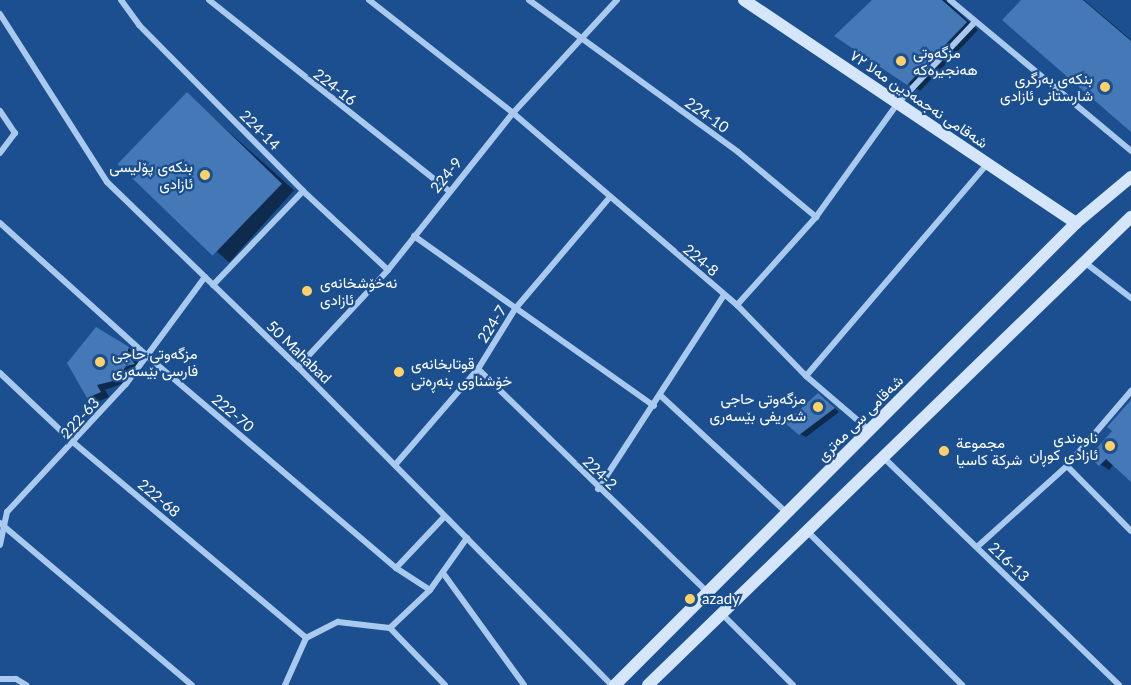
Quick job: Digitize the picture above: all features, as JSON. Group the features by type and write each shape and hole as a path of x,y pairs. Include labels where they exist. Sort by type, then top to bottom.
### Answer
{"main road":[{"name":"شەقامی نەجمەدین مەلا ٧٢","path":"744,0 1076,223"},
{"name":"شەقامی سی مەتری","path":"614,685 1076,223 1131,177"},
{"path":"648,685 809,533 1082,261 1131,217"}],"street":[{"name":"224-14","path":"121,0 139,25 303,191 388,270"},
{"name":"224-16","path":"209,0 448,190"},
{"name":"224-8","path":"369,0 513,113 737,306 806,376 869,430"},
{"name":"224-10","path":"529,0 579,39 738,152 816,217"},
{"name":"224-9","path":"298,367 388,270 448,190 513,113 617,0"},
{"path":"950,0 974,23 1131,151"},
{"name":"50 Mahabad","path":"0,14 107,182 298,367 614,685"},
{"path":"737,306 816,217 898,103 974,23"},
{"path":"0,111 15,133 0,153"},
{"path":"806,376 988,164"},
{"path":"213,285 303,191"},
{"name":"224-7","path":"395,465 478,369 515,309 610,197"},
{"name":"222-70","path":"0,223 147,356 396,568 430,590"},
{"path":"414,236 654,406"},
{"path":"1082,261 1131,298"},
{"name":"222-63","path":"0,545 2,525 7,512 74,443 147,356 205,277"},
{"path":"598,489 661,396 723,295"},
{"name":"224-2","path":"478,369 598,489 708,593"},
{"name":"222-68","path":"0,373 74,443 306,638"},
{"path":"977,547 1067,466 1131,391"},
{"path":"661,396 786,512"},
{"name":"216-13","path":"883,457 1119,685"},
{"path":"1067,466 1131,531"},
{"path":"396,568 445,516"},
{"path":"2,525 192,685"},
{"path":"809,533 962,685"},
{"path":"390,628 430,590 467,538"},
{"path":"443,573 524,685"},
{"path":"723,615 793,685"},
{"path":"285,685 306,638 338,622 390,628 445,685"},
{"path":"0,679 4,685"},
{"path":"0,679 16,679 26,685"}],"building":[{"name":"مزگەوتی ھەنجیرەکە","path":"872,0 942,0 967,22 907,85 834,36"},
{"name":"بنکەی بەرگری شارستانی ئازادی","path":"1021,0 1083,0 1131,41 1131,132 1002,20"},
{"path":"187,92 282,184 212,256 118,164"},
{"name":"مزگەوتی حاجی فارسی بێسەری","path":"96,327 129,347 127,354 135,364 126,366 117,380 97,385 101,392 87,398 67,363"},
{"path":"818,393 835,408 799,435 785,423"},
{"path":"1131,400 1131,482 1106,459 1099,466 1089,457 1112,431 1107,427"}],"place":[{"name":"مزگەوتی ھەنجیرەکە","path":"901,61"},
{"name":"بنکەی بەرگری شارستانی ئازادی","path":"1105,87"},
{"name":"بنکەی پۆلیسی ئازادی","path":"205,175"},
{"name":"نەخۆشخانەی ئازادی","path":"307,291"},
{"name":"مزگەوتی حاجی فارسی بێسەری","path":"100,362"},
{"name":"قوتابخانەی خۆشناوی بنەڕەتی","path":"399,372"},
{"name":"مزگەوتی حاجی شەریفی بێسەری","path":"818,407"},
{"name":"ناوەندی ئازادی کوڕان","path":"1110,446"},
{"name":"مجموعة شرکة کاسیا","path":"944,451"},
{"name":"azady","path":"690,599"}]}
